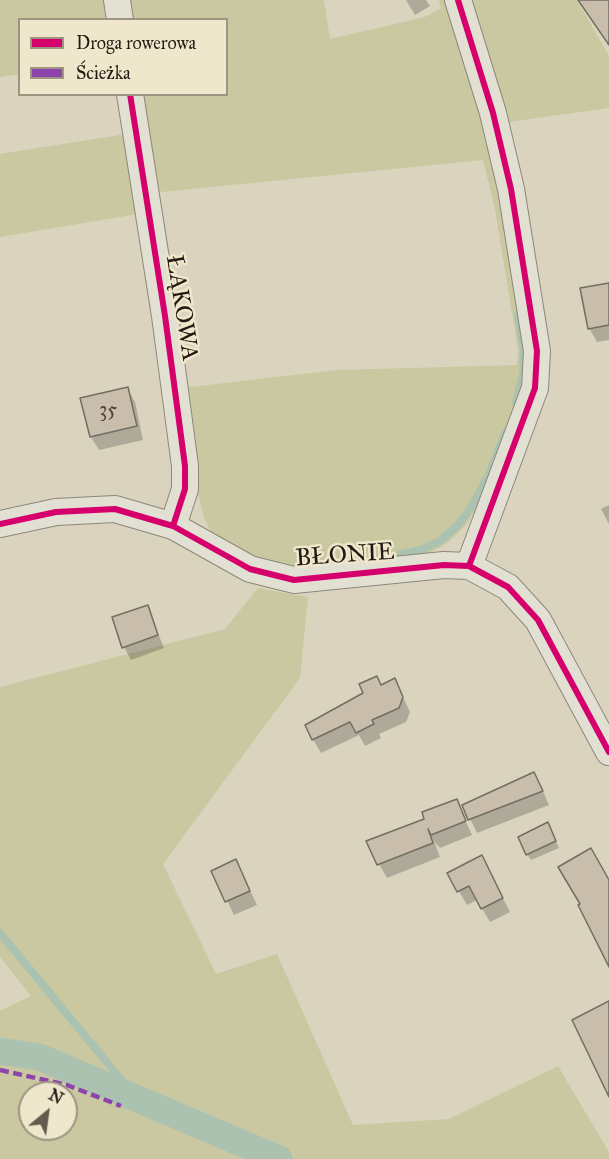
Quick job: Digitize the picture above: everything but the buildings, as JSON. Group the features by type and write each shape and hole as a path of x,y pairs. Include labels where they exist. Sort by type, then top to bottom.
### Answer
{"street":[{"path":"117,0 120,18"},
{"path":"458,0 496,124 511,189 537,351 535,388 469,566"},
{"name":"ŁĄKOWA","path":"130,96 165,316 185,466 185,489 173,526"},
{"name":"BŁONIE","path":"0,524 56,512 115,509 173,526 250,569 294,580 444,566 469,566 508,587 538,620 609,752"}],"green space":[{"path":"0,0 103,0 107,18 18,18 18,74 0,77"},
{"path":"124,0 324,0 330,39 425,17 441,8 439,0 451,0 481,89 525,317 523,394 481,500 468,523 449,542 428,554 282,569 257,561 214,537 204,518 198,494 182,388 337,370 517,365 518,350 495,209 483,160 151,193 137,96 228,96 228,18 127,18"},
{"path":"470,0 577,0 609,56 609,108 508,122"},
{"path":"126,134 138,214 0,237 0,154"},
{"path":"258,588 308,597 300,678 163,864 216,974 277,954 353,1125 449,1119 558,1066 609,1152 609,1159 0,1159 0,1011 31,996 0,957 0,687 225,629"}],"waterway":[{"path":"516,402 523,375 524,349 518,315"},
{"path":"401,554 421,550 440,541 459,524 472,506 490,472 505,433"},
{"path":"0,933 137,1099"},
{"path":"0,1051 39,1057 279,1159"}],"marked path":[{"path":"0,1070 67,1085 121,1106"}],"cycle path":[{"path":"458,0 493,113 511,189 537,351 535,388 469,566"},
{"path":"130,96 165,316 185,466 185,489 173,526"},
{"path":"0,524 56,512 115,509 173,526 250,569 294,580 444,565 469,566 508,587 538,620 609,752"}]}
